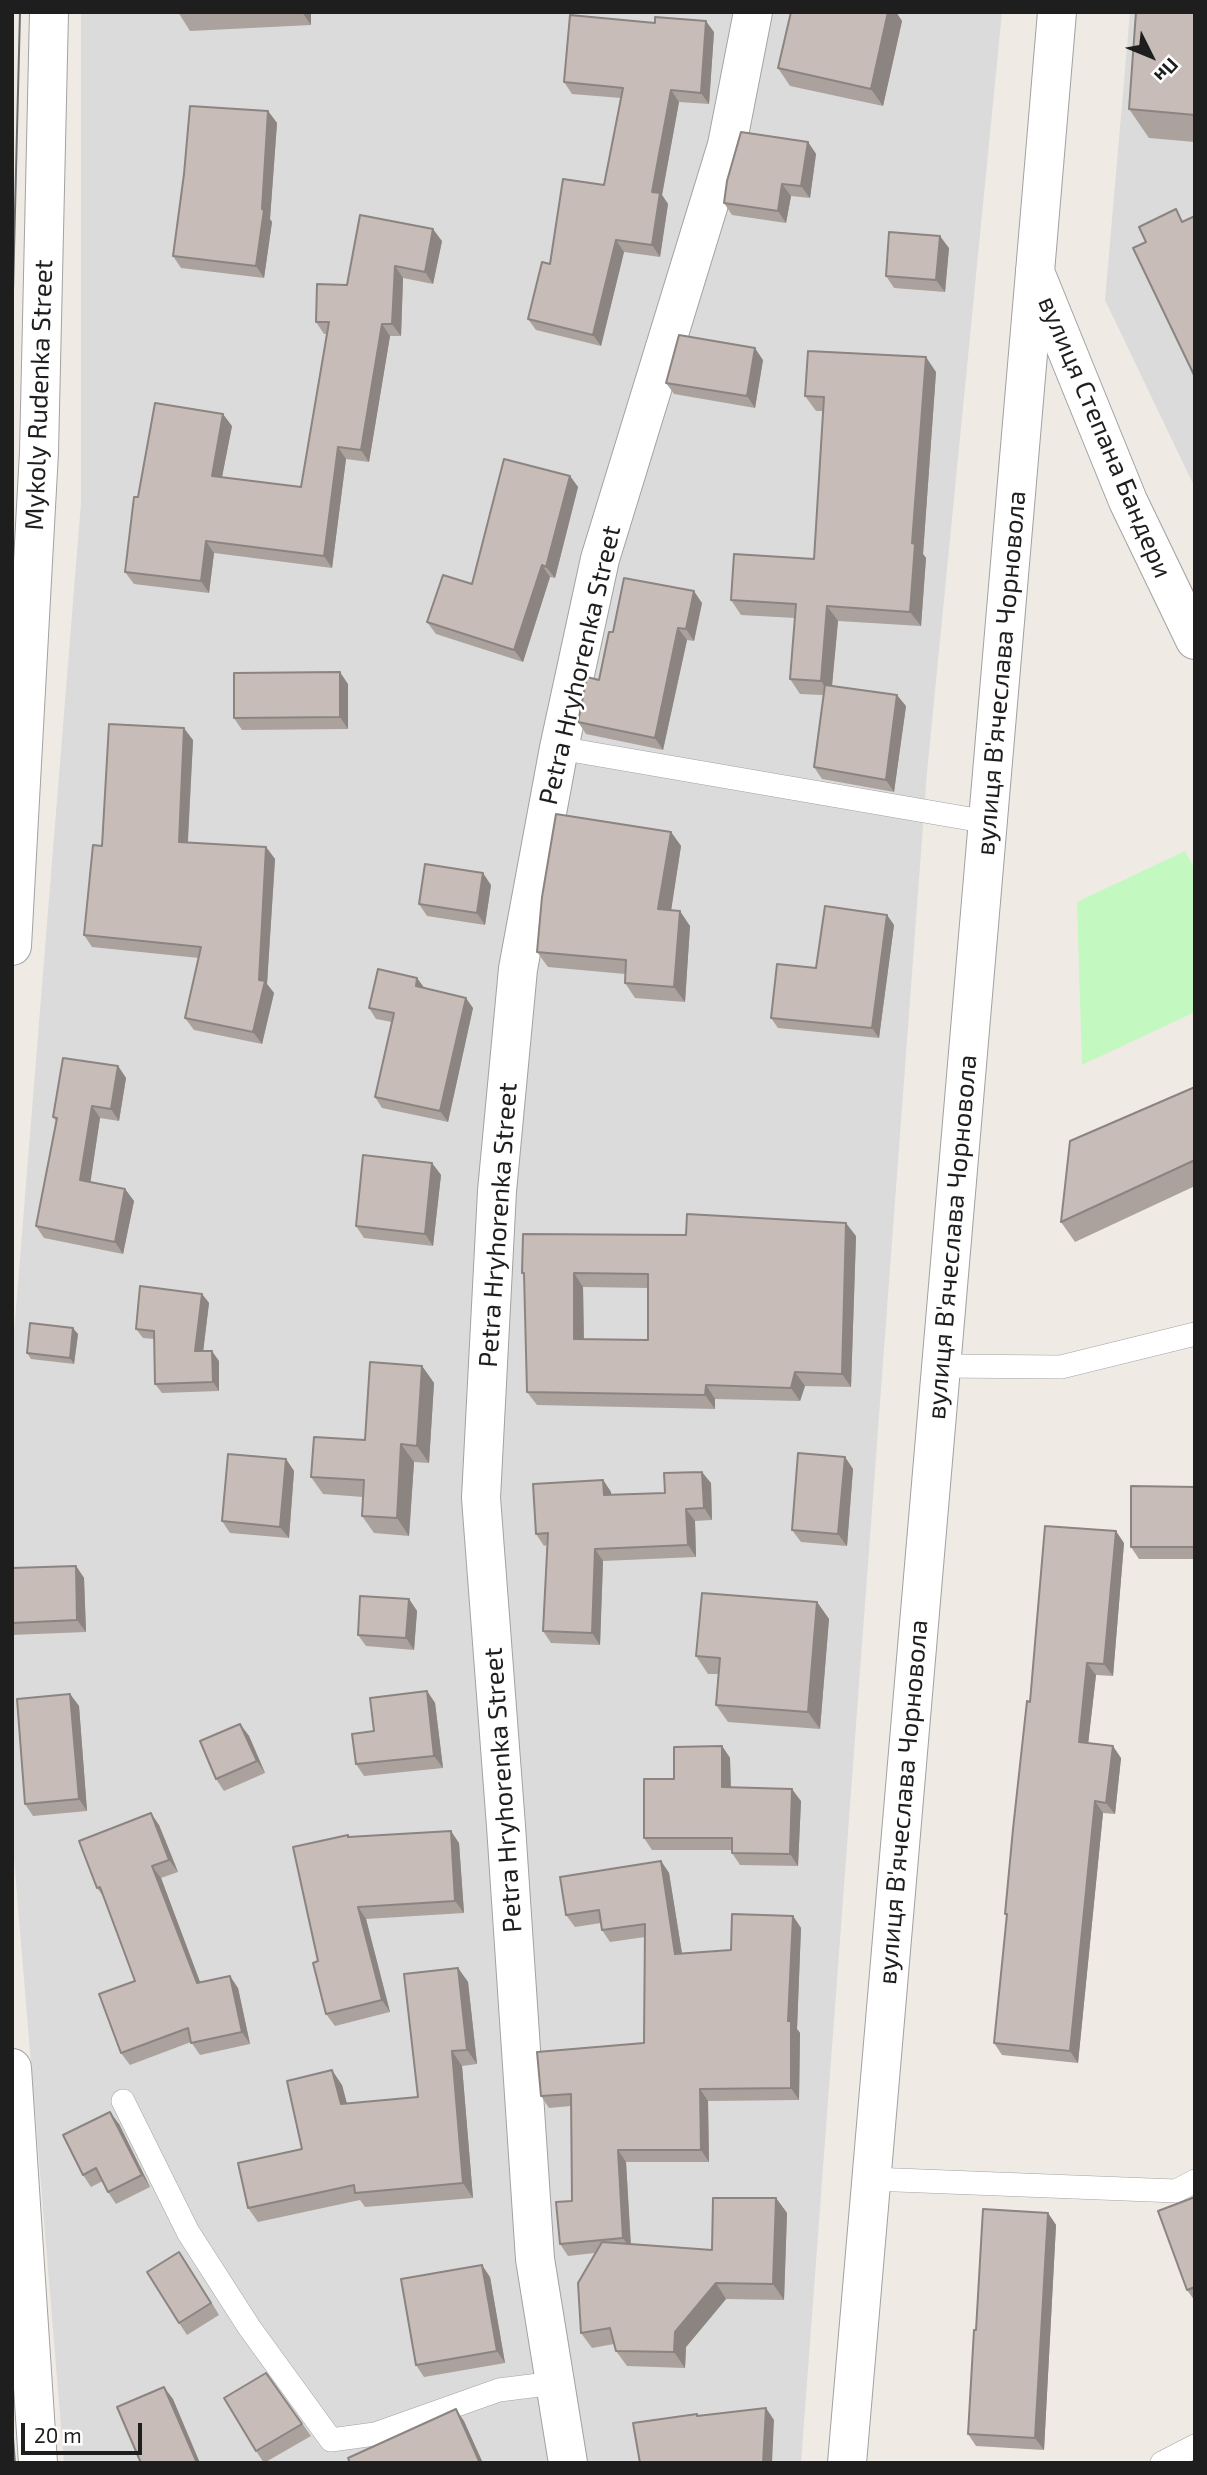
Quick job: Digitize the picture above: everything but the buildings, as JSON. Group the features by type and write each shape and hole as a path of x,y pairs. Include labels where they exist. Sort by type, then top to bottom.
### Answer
{"street":[{"name":"Mykoly Rudenka Street","path":"12,946 39,452 49,12"},
{"name":"Petra Hryhorenka Street","path":"568,2463 534,2259 506,1826 481,1497 497,1191 518,969 559,748 600,559 727,145 753,12"},
{"name":"вулиця В'ячеслава Чорновола","path":"847,2463 1057,12"},
{"name":"вулиця Степана Бандери","path":"1035,272 1128,501 1195,640"},
{"path":"12,2068 38,2463"}],"lane":[{"path":"559,748 988,822"},
{"path":"941,1366 1061,1367 1195,1334"},
{"path":"123,2101 188,2232 249,2327 331,2441 375,2434 499,2390 555,2383"},
{"path":"871,2179 1176,2191 1195,2181"},
{"path":"1163,2463 1195,2446"}],"shaded area":[{"path":"81,12 1002,12 927,772 801,2463 64,2463 12,1834 12,1357 81,503"},
{"path":"1130,12 1195,12 1195,488 1105,300"}],"green space":[{"path":"1185,851 1195,870 1195,1012 1082,1065 1077,902"}],"tram line":[{"path":"12,330 20,12"},
{"path":"12,2425 15,2463"}]}
